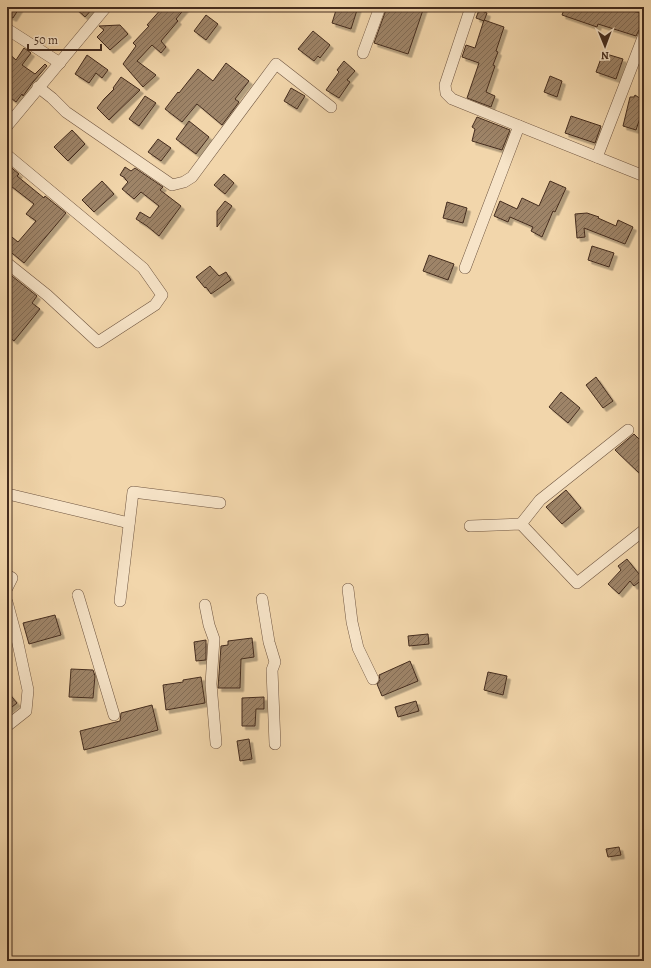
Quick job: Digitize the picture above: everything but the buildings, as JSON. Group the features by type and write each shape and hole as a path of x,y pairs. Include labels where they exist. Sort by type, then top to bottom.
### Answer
{"street":[{"path":"7,126 106,7"},
{"path":"363,53 380,7"},
{"path":"471,7 445,85 446,93 452,98 644,176"},
{"path":"7,29 60,63"},
{"path":"598,158 644,35"},
{"path":"38,87 66,112 172,185 184,182 192,177 276,64 331,107"},
{"path":"465,268 520,126"},
{"path":"7,155 143,268 162,295 155,306 98,342 47,295 7,263"},
{"path":"521,524 540,500 628,430"},
{"path":"120,601 134,492 220,503"},
{"path":"12,496 130,523"},
{"path":"470,526 521,524 577,582 644,530"},
{"path":"7,575 12,578 7,588"},
{"path":"348,589 352,622 358,648 373,679"},
{"path":"78,595 114,715"},
{"path":"262,599 268,642 275,662 272,670 275,744"},
{"path":"7,602 28,690 26,711 7,726"},
{"path":"205,605 209,625 214,639 211,684 216,744"}]}
